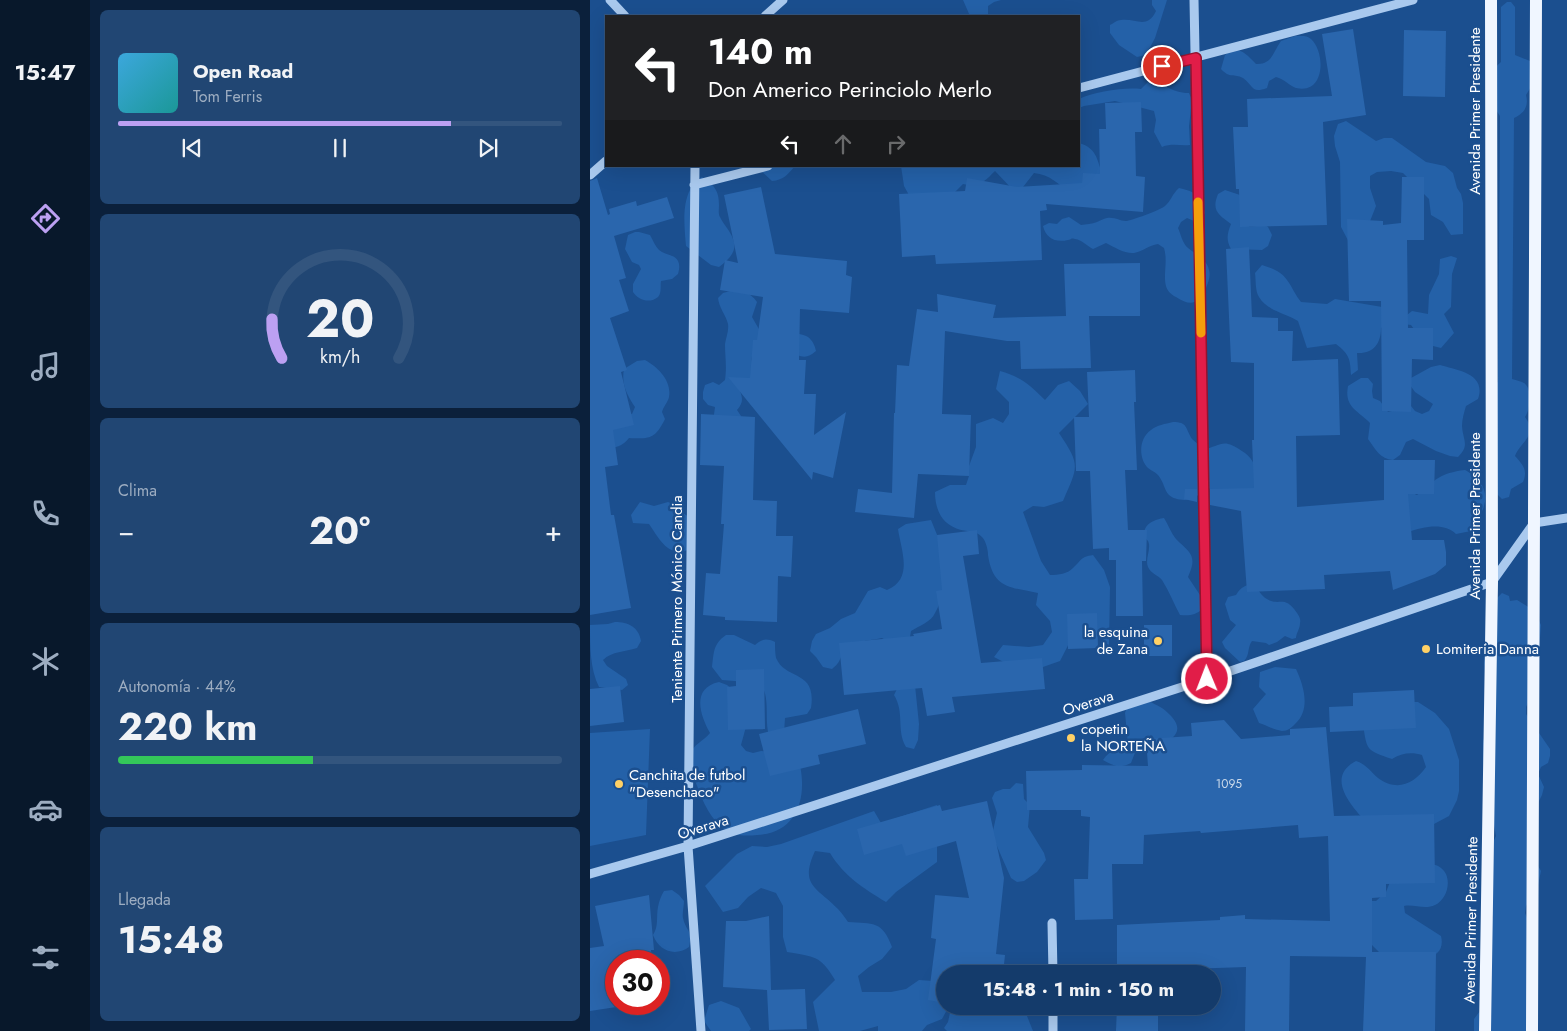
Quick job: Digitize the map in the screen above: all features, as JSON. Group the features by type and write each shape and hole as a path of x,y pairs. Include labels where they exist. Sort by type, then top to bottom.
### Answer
{"main road":[{"name":"Avenida Primer Presidente","path":"1485,1031 1492,582 1491,0"},
{"path":"1532,1031 1536,0"}],"street":[{"path":"610,0 624,15"},
{"path":"766,15 783,0"},
{"path":"1194,0 1207,679"},
{"path":"1080,88 1413,0"},
{"path":"590,176 605,162"},
{"name":"Teniente Primero Mónico Candia","path":"695,167 688,846 701,1031"},
{"path":"694,185 764,167"},
{"path":"1492,582 1534,523 1567,518"},
{"name":"Overava","path":"590,874 688,846 1207,679 1492,582"},
{"path":"1052,923 1053,965"},
{"path":"1053,1015 1053,1031"}],"shaded area":[{"path":"963,0 1001,0 988,6 988,15 970,15"},
{"path":"1152,0 1167,0 1155,38 1146,55 1137,57 1119,45 1110,33 1110,25 1120,20 1145,22 1149,20 1156,11 1152,5"},
{"path":"1507,2 1511,2 1515,7 1515,55 1530,61 1534,82 1526,95 1527,103 1525,109 1514,118 1512,379 1524,383 1529,390 1529,405 1525,417 1530,429 1527,438 1515,456 1524,468 1523,482 1511,489 1509,497 1502,499 1497,494 1496,383 1498,382 1500,116 1496,110 1489,73 1501,62 1501,7"},
{"path":"1295,36 1309,38 1316,45 1319,54 1320,71 1313,85 1306,88 1296,88 1276,77 1269,81 1267,88 1255,90 1243,78 1227,74 1221,69 1225,55 1232,49 1243,52 1256,64 1261,64 1272,57 1281,41"},
{"path":"1148,82 1154,82 1182,93 1189,93 1192,100 1189,126 1190,145 1162,147 1154,132 1156,120 1154,111 1115,101 1080,108 1080,98 1085,96 1118,89 1141,89"},
{"path":"1346,121 1376,141 1392,138 1426,162 1445,166 1453,173 1463,203 1463,234 1451,235 1443,222 1431,215 1429,199 1403,173 1391,171 1377,172 1370,176 1370,188 1376,206 1359,249 1351,246 1341,227 1340,162 1334,136 1338,124"},
{"path":"1080,143 1092,151 1097,158 1102,174 1070,194 1058,183 1034,173 1023,187 1014,191 995,171 977,185 963,184 921,217 904,186 901,167 1080,167"},
{"path":"735,167 794,167 783,178 772,181 760,170 744,170"},
{"path":"702,177 713,185 717,192 719,216 734,242 731,255 719,267 711,265 686,246 684,217 687,198 695,183"},
{"path":"1179,188 1197,195 1202,202 1205,213 1201,219 1194,221 1187,218 1181,222 1178,228 1186,246 1204,260 1210,272 1203,293 1194,302 1190,303 1181,300 1167,290 1165,282 1165,253 1164,248 1158,244 1134,253 1123,251 1106,243 1093,249 1078,240 1059,241 1052,239 1044,230 1043,226 1049,223 1057,224 1062,219 1069,217 1081,225 1095,223 1107,218 1129,221 1162,208"},
{"path":"1225,190 1240,195 1249,227 1265,225 1268,227 1272,235 1268,246 1262,250 1231,249 1228,237 1231,224 1217,212 1215,205 1218,194"},
{"path":"635,232 650,235 659,250 674,257 679,262 678,274 672,279 661,281 658,297 648,301 641,299 633,292 633,284 641,269 639,265 632,262 625,249 628,235"},
{"path":"1451,256 1457,258 1452,274 1451,307 1444,314 1454,333 1441,348 1427,347 1411,325 1396,324 1385,326 1381,328 1378,343 1372,350 1357,353 1358,370 1351,375 1347,354 1341,348 1336,344 1307,348 1298,321 1267,306 1262,302 1256,289 1255,273 1262,265 1273,269 1285,277 1301,302 1327,304 1335,299 1388,308 1407,315 1412,311 1428,314 1429,295 1439,274 1440,259"},
{"path":"730,291 745,292 757,302 752,317 760,331 804,335 811,340 816,351 805,357 753,353 752,363 757,373 740,391 742,401 737,410 741,416 742,424 713,422 715,407 708,405 703,399 705,385 713,382 719,385 725,380 725,344 728,324 718,298 723,293"},
{"path":"645,360 655,366 663,375 668,385 669,397 662,412 665,419 655,434 647,438 629,438 621,445 610,448 604,416 632,414 635,407 625,389 623,380 624,369 637,361"},
{"path":"1440,365 1468,374 1478,383 1480,390 1478,399 1466,406 1463,416 1462,426 1465,446 1462,453 1458,457 1450,456 1413,439 1406,442 1400,455 1393,460 1385,458 1368,439 1370,423 1350,404 1347,393 1348,386 1361,378 1368,378 1373,384 1373,398 1380,401 1388,412 1411,406 1415,411 1422,414 1429,411 1433,404 1415,392 1410,385 1411,378 1431,367"},
{"path":"1000,371 1025,382 1045,400 1058,385 1069,381 1080,391 1088,404 1059,433 1071,453 1075,466 1072,480 1063,501 1044,507 1033,506 1023,512 1041,561 1050,575 1068,572 1083,558 1093,555 1104,570 1110,587 1109,646 1092,626 1081,620 1060,661 1043,667 1017,669 994,657 1003,645 1029,647 1043,645 1052,632 1050,621 1036,605 1038,593 1011,587 999,580 990,566 986,543 983,539 975,532 954,528 944,521 938,511 935,499 935,492 950,485 966,485 969,476 969,466 976,447 976,424 993,418 1003,423 1009,414 1009,402 996,389"},
{"path":"1173,422 1184,424 1192,439 1205,449 1225,444 1232,445 1245,453 1253,462 1256,473 1252,496 1219,501 1209,488 1202,488 1196,497 1188,500 1175,499 1169,495 1162,480 1145,464 1141,448 1144,438 1151,430"},
{"path":"1465,470 1475,476 1482,485 1485,495 1483,509 1471,531 1456,534 1446,528 1433,527 1408,532 1397,486 1417,495 1444,475"},
{"path":"640,502 654,506 668,502 693,519 690,549 676,551 670,549 665,546 649,524 633,523 631,515"},
{"path":"1164,518 1174,537 1191,555 1192,564 1188,577 1203,602 1203,609 1192,615 1180,615 1162,580 1148,567 1149,544 1145,537 1145,529 1153,521"},
{"path":"931,520 942,547 947,597 940,603 931,619 911,631 910,637 919,724 918,740 914,749 906,747 903,741 899,708 894,695 900,683 900,649 882,638 862,642 848,648 832,669 823,667 810,651 816,634 855,613 868,591 880,587 887,590 901,579 904,563 898,529 906,524"},
{"path":"1254,584 1267,599 1275,602 1285,602 1293,607 1300,618 1300,625 1296,638 1292,639 1285,636 1269,645 1252,641 1246,659 1240,662 1225,648 1222,642 1236,625 1230,620 1225,604 1228,597 1236,595 1248,585"},
{"path":"1502,593 1509,596 1510,601 1517,600 1535,612 1541,625 1536,687 1526,707 1526,714 1550,749 1548,763 1541,767 1538,774 1544,787 1532,815 1534,859 1541,871 1538,885 1526,906 1525,913 1536,939 1531,1031 1474,1031 1474,1019 1483,1007 1482,946 1493,917 1482,889 1489,850 1496,836 1483,758 1483,743 1486,727 1496,710 1496,696 1486,679 1484,663 1496,599"},
{"path":"615,622 632,626 638,632 641,641 637,648 615,653 603,660 607,666 626,679 628,685 622,690 599,687 591,657 590,625"},
{"path":"726,635 734,635 755,645 764,640 775,642 776,658 781,665 800,677 809,687 812,696 811,708 807,714 785,718 784,733 769,736 765,695 760,683 722,680 712,667 716,645"},
{"path":"1275,667 1296,669 1303,690 1303,712 1291,728 1284,731 1259,723 1253,709 1266,694 1259,687 1260,672"},
{"path":"719,682 733,690 747,723 741,745 746,751 753,753 761,751 770,752 799,761 802,787 797,810 791,820 782,828 771,833 737,835 719,825 706,807 693,776 690,763 691,751 710,733 701,711 701,696 710,685"},
{"path":"1149,701 1165,710 1176,723 1177,730 1174,736 1161,744 1136,750 1131,763 1127,765 1117,766 1103,760 1111,752 1128,744 1125,713 1127,706"},
{"path":"1393,702 1418,702 1435,713 1449,729 1459,760 1459,791 1449,816 1434,824 1367,823 1348,800 1344,792 1342,775 1356,761 1366,766 1378,778 1392,785 1411,782 1426,767 1422,755 1399,755 1392,759 1377,754 1367,745 1363,724"},
{"name":"Canchita de futbol \"Desenchaco\"","path":"650,729 646,835 590,846 590,733"},
{"path":"1016,783 1023,784 1024,799 1030,805 1028,827 1044,853 1046,860 1037,872 1024,881 1017,882 1011,878 992,835 997,813 992,798 995,792 1010,789"},
{"path":"937,805 937,862 896,892 886,902 848,875 830,853 815,851 809,872 810,879 817,890 838,909 848,922 876,925 888,938 892,947 882,959 858,976 862,992 891,992 906,989 919,980 933,981 936,986 936,1015 944,1015 942,1019 927,1025 922,1031 878,1031 878,1026 860,1031 819,1031 813,1002 835,980 821,961 811,956 787,952 783,937 783,906 776,893 761,888 748,897 738,908 723,912 705,886 737,854 752,846 767,847 781,844 874,811 881,823"},
{"path":"1426,863 1438,866 1445,872 1448,882 1446,893 1435,905 1423,907 1404,906 1405,913 1441,936 1442,944 1440,950 1429,958 1399,964 1379,952 1372,945 1369,901 1376,901 1386,892 1392,877"},
{"path":"672,890 684,901 683,918 690,934 689,947 678,952 663,948 653,935 656,928 658,907 664,891"},
{"path":"721,1001 739,1008 751,1029 749,1031 711,1031 704,1021 709,1005"},
{"path":"950,1015 1027,1015 1033,1031 947,1031 944,1028"}],"building":[{"path":"1353,29 1366,115 1323,122 1327,225 1240,227 1239,189 1236,189 1233,127 1248,127 1247,99 1332,96 1322,34"},
{"path":"1404,30 1446,31 1445,97 1403,96"},
{"path":"1141,102 1142,132 1135,132 1136,176 1145,177 1143,212 1046,204 1047,210 1040,211 1042,260 936,264 935,255 902,257 899,194 965,191 967,178 1017,187 1082,183 1083,173 1100,174 1099,129 1106,129 1105,103"},
{"path":"1402,177 1424,177 1424,240 1407,240 1408,328 1433,328 1433,360 1412,359 1411,412 1382,411 1381,301 1349,301 1347,219 1383,221 1383,225 1401,223"},
{"path":"597,178 608,215 610,214 609,209 636,201 637,206 667,197 674,218 614,236 626,278 619,280 629,311 610,318 627,370 621,372 634,425 613,430 618,465 605,467 611,515 614,515 631,608 590,615 590,181"},
{"path":"761,187 775,254 847,261 846,275 852,277 849,313 800,309 799,360 806,360 804,394 816,394 814,435 846,412 833,478 813,472 812,480 728,377 750,378 753,340 757,340 763,297 720,290 725,260 738,263 724,195"},
{"path":"1249,247 1252,317 1278,318 1278,331 1293,331 1292,361 1338,359 1340,435 1296,436 1297,507 1384,500 1384,460 1435,460 1434,494 1408,494 1412,540 1444,540 1446,565 1435,574 1393,590 1390,571 1324,575 1325,589 1247,592 1241,511 1210,505 1210,489 1254,488 1252,440 1254,440 1254,363 1231,362 1226,249"},
{"path":"1140,263 1140,316 1089,316 1091,368 1021,369 1020,341 1007,341 945,331 942,414 971,415 969,476 918,474 914,518 855,512 858,489 892,493 897,365 909,366 917,309 938,312 937,294 996,305 993,318 1066,316 1064,264"},
{"path":"1135,370 1136,402 1134,402 1137,470 1125,470 1128,530 1147,530 1146,561 1142,561 1143,616 1116,616 1116,560 1109,560 1109,548 1093,549 1090,471 1076,471 1074,417 1089,417 1087,372"},
{"path":"701,414 755,417 753,500 777,501 776,536 793,536 791,577 778,576 777,622 725,620 725,617 703,615 706,573 720,574 724,524 721,524 724,466 700,465"},
{"path":"1185,489 1197,489 1197,502 1184,499"},
{"path":"977,530 979,554 963,556 981,663 1042,658 1045,689 952,697 955,712 927,716 922,688 844,695 839,643 914,636 913,634 942,629 936,591 942,590 937,535"},
{"path":"1097,613 1098,648 1068,649 1067,614"},
{"name":"la esquina de Zana","path":"1144,625 1172,625 1172,656 1144,656"},
{"path":"764,669 765,729 728,730 727,687 736,686 736,670"},
{"path":"620,686 624,722 590,726 590,689"},
{"path":"1414,690 1416,728 1330,732 1329,707 1353,706 1353,693"},
{"path":"858,709 866,744 818,755 820,764 770,776 759,734"},
{"path":"1224,720 1241,739 1290,735 1290,729 1326,727 1334,816 1434,814 1435,883 1386,884 1386,897 1372,898 1372,952 1436,952 1435,1031 1363,1031 1366,957 1290,956 1289,1031 1245,1031 1246,967 1221,968 1221,965 1117,965 1117,925 1220,920 1220,917 1245,915 1245,919 1330,921 1328,836 1299,838 1298,825 1201,833 1200,831 1144,835 1143,864 1112,864 1113,919 1075,920 1074,879 1088,879 1090,817 1081,816 1081,810 1027,810 1026,771 1082,770 1082,765 1148,766 1146,739 1192,736 1191,723"},
{"path":"987,801 1004,878 996,954 1005,955 1004,965 936,965 936,1001 928,1000 936,939 931,938 935,895 969,898 956,841 906,856 902,844 864,855 857,829 940,805 942,811"},
{"path":"649,895 654,950 605,950 605,1009 590,1011 590,948 604,946 595,906"},
{"path":"769,916 771,990 805,989 807,1029 769,1030 767,990 723,987 726,921 746,921"},
{"path":"1117,1015 1158,1015 1158,1031 1116,1031"}],"slow traffic":[{"path":"1198,202 1201,333"}],"place":[{"name":"la esquina de Zana","path":"1158,641"},
{"name":"Lomiteria Danna","path":"1426,649"},
{"name":"copetin la NORTEÑA","path":"1071,738"},
{"name":"Canchita de futbol \"Desenchaco\"","path":"619,784"}],"route":[{"path":"1162,66 1196,58 1207,679"}]}
